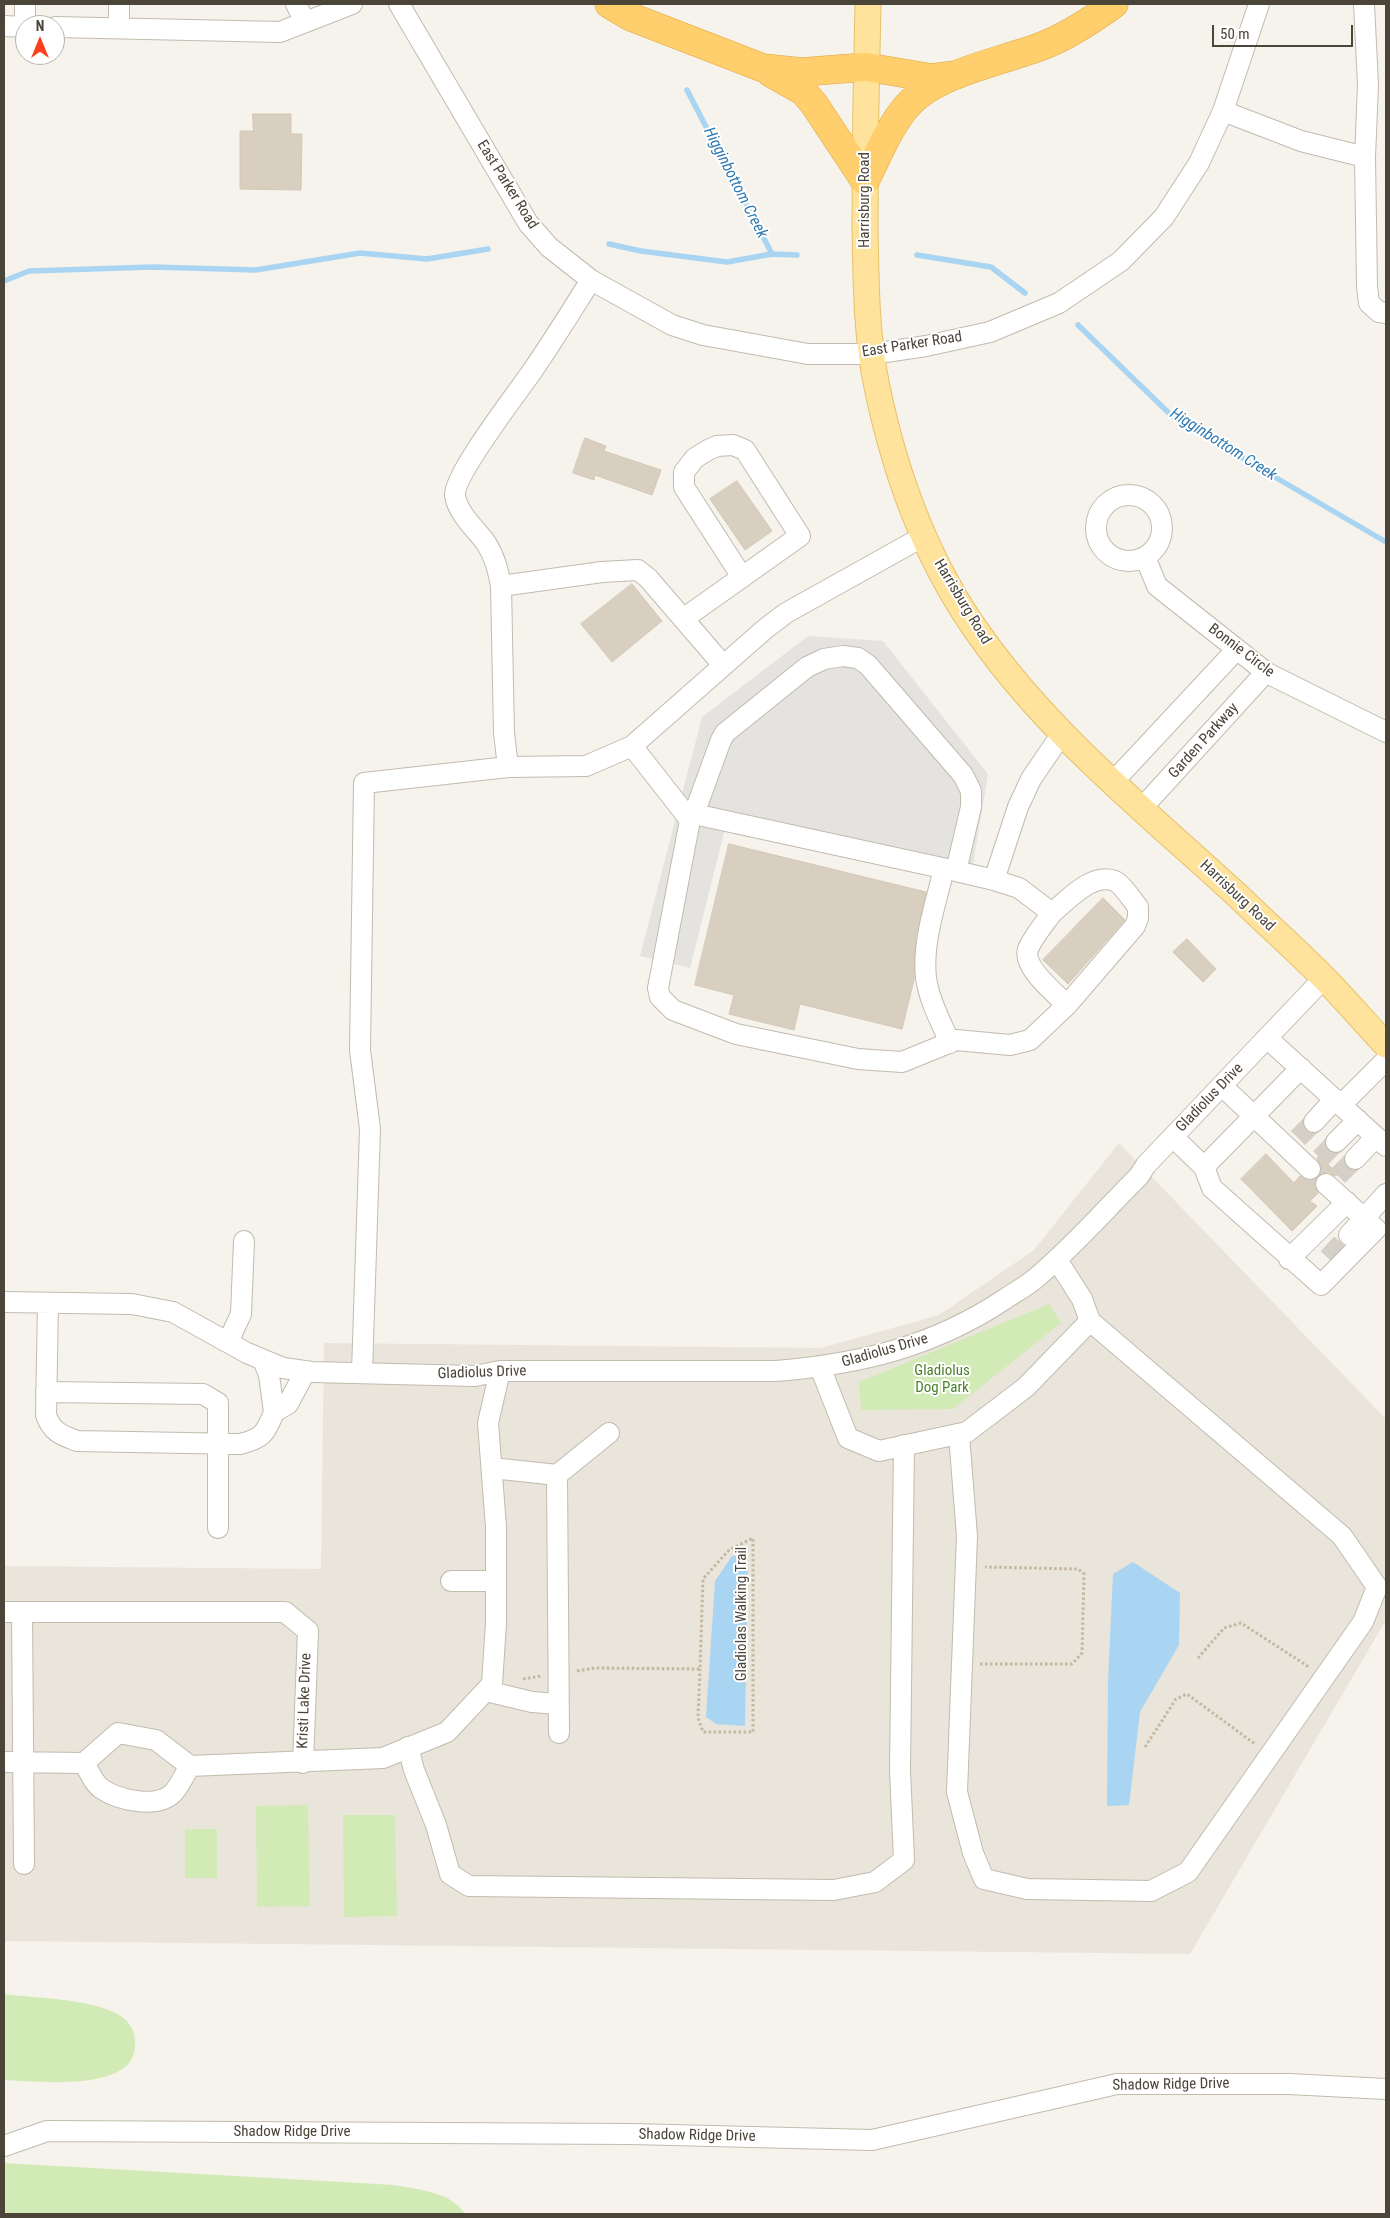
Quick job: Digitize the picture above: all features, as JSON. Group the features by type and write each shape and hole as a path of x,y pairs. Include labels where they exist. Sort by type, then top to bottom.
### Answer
{"highway":[{"path":"609,4 631,17 756,65 783,78 803,91 830,126 865,181"},
{"path":"865,181 893,126 908,105 926,91 956,75 1051,42 1066,35 1114,4"},
{"path":"756,65 802,72 866,67 932,78 956,75"}],"main road":[{"name":"Harrisburg Road","path":"868,4 865,181 866,298 876,386 895,460 924,536 945,579 980,636 1023,691 1141,809 1324,978 1386,1045"}],"street":[{"path":"119,4 119,28"},
{"path":"296,4 305,22"},
{"path":"65,27 280,32 352,4"},
{"name":"East Parker Road","path":"399,4 528,223 549,247 591,280 672,325 703,334 808,354 872,354 926,346 990,332 1059,303 1121,261 1164,217 1199,163 1223,112 1259,4"},
{"path":"1364,4 1368,85 1365,157 1367,286 1369,303 1379,312 1386,313"},
{"path":"1223,112 1302,141 1365,157"},
{"path":"508,767 504,732 501,586 497,564 486,544 462,511 455,497 456,484 489,431 534,369 591,280"},
{"path":"683,619 748,573 800,536 745,450 733,445 717,446 696,458 684,472 684,487 748,573"},
{"path":"362,1372 370,1129 360,1050 364,783 508,767 586,766 632,746 786,612 924,536"},
{"name":"Bonnie Circle","path":"1145,557 1157,586 1266,672 1386,732"},
{"path":"501,586 602,572 638,570 648,578 723,665"},
{"path":"1113,782 1237,649"},
{"path":"950,1043 930,996 926,978 928,937 971,807 971,791 963,775 868,665 858,658 843,656 824,659 807,667 725,733 720,740 692,817 658,988 660,997 673,1010 736,1034 858,1059 902,1062 950,1043 956,1040 1010,1045 1030,1040 1067,1005 1135,926 1138,918 1138,907 1116,882 1105,880 1088,884 1052,912 1028,950 1028,961 1033,971 1067,1005"},
{"name":"Garden Parkway","path":"1141,809 1266,672"},
{"path":"994,880 1018,807 1031,779 1063,732"},
{"path":"632,746 692,817 994,880 1019,888 1052,912"},
{"name":"Gladiolus Drive","path":"4,1302 132,1304 173,1312 264,1360 283,1368 305,1372 475,1376 500,1371 776,1371 820,1367 877,1357 920,1344 947,1332 986,1311 1035,1279 1139,1176 1173,1136 1324,978"},
{"path":"1267,1038 1381,1141 1355,1160"},
{"path":"1314,1122 1386,1060"},
{"path":"1204,1167 1301,1068"},
{"path":"1222,1086 1254,1116 1293,1144 1310,1169"},
{"path":"1336,1142 1358,1120"},
{"path":"1173,1136 1204,1167 1212,1188 1309,1277 1321,1285 1376,1229 1347,1202 1331,1182"},
{"path":"1349,1235 1386,1194"},
{"path":"1289,1259 1347,1202"},
{"path":"228,1342 242,1314 244,1240"},
{"path":"1309,1277 1328,1258"},
{"path":"959,1435 967,1536 957,1792 973,1853 984,1879 1027,1889 1152,1891 1188,1872 1363,1622 1377,1587 1342,1536 1090,1321 1082,1299 1056,1260"},
{"path":"48,1303 46,1415 50,1427 64,1436 77,1441 218,1444 240,1444 254,1441 267,1430 274,1412 269,1375 264,1360"},
{"path":"820,1367 848,1438 879,1451 967,1432 1026,1387 1090,1321"},
{"path":"500,1371 488,1423 496,1527 496,1623 489,1687 532,1702 558,1704"},
{"path":"274,1412 288,1404 305,1372"},
{"path":"46,1392 203,1394 218,1403 218,1528"},
{"path":"492,1468 557,1475 609,1433"},
{"path":"408,1747 414,1770 436,1825 450,1874 469,1886 834,1890 875,1882 904,1860 900,1770 904,1445"},
{"path":"557,1475 558,1733"},
{"path":"451,1581 496,1581"},
{"path":"13,1612 13,1763 24,1864"},
{"name":"Kristi Lake Drive","path":"13,1612 285,1612 308,1631 303,1763 383,1758 448,1732 489,1687"},
{"path":"13,1763 84,1763 118,1733 156,1740 190,1766 303,1763"},
{"path":"84,1763 100,1788 118,1796 137,1801 155,1801 172,1794 190,1766"},
{"name":"Shadow Ridge Drive","path":"4,2146 47,2131 632,2134 872,2140 1117,2084 1289,2084 1386,2089"}],"path":[{"name":"Gladiolas Walking Trail","path":"753,1538 752,1732 703,1732 698,1718 700,1669 703,1579 729,1550 753,1538"},
{"path":"962,1664 1072,1664 1082,1653 1084,1574 1078,1569 965,1567"},
{"path":"1198,1658 1224,1628 1240,1624 1324,1677"},
{"path":"489,1687 595,1668 700,1669"},
{"path":"1145,1747 1176,1700 1186,1694 1270,1755"}],"shaded area":[{"path":"808,636 883,641 988,774 972,870 729,813 690,968 640,956 702,717"},
{"path":"1119,1143 1386,1419 1386,1620 1190,1954 4,1941 4,1566 321,1569 324,1343 821,1348 939,1315 1034,1250"}],"green space":[{"name":"Gladiolus Dog Park","path":"1049,1304 1061,1323 953,1409 861,1410 859,1382"},
{"path":"308,1805 310,1906 257,1907 256,1806"},
{"path":"343,1815 395,1815 397,1916 344,1917"},
{"path":"185,1829 217,1829 217,1878 185,1878"},
{"path":"4,1994 79,2002 119,2015 130,2025 135,2037 135,2047 130,2062 118,2072 101,2078 80,2081 37,2082 4,2080"},
{"path":"4,2163 394,2185 443,2196 459,2206 465,2214 4,2214"}],"water":[{"path":"748,1555 745,1726 716,1724 706,1717 715,1581 732,1556"},
{"path":"1133,1562 1180,1593 1179,1645 1140,1712 1129,1805 1107,1806 1108,1681 1113,1574"}],"building":[{"path":"253,114 291,114 291,134 302,134 301,190 240,189 240,131 253,131"},
{"path":"585,438 606,446 604,451 661,470 652,495 595,475 594,480 573,473"},
{"path":"737,481 772,531 745,550 710,499"},
{"path":"632,584 662,621 612,662 581,624"},
{"path":"729,844 926,892 916,935 914,980 902,1029 800,1004 794,1030 729,1014 734,995 695,985"},
{"path":"1103,898 1125,920 1068,984 1043,960"},
{"path":"1187,939 1216,969 1203,982 1173,952"},
{"path":"1266,1154 1294,1183 1300,1176 1308,1181 1316,1179 1315,1187 1318,1193 1310,1201 1317,1206 1292,1231 1241,1179"},
{"path":"1319,1156 1338,1174 1335,1176 1328,1172 1321,1174 1321,1166 1317,1159"}],"waterway":[{"name":"Higginbottom Creek","path":"687,90 772,254"},
{"path":"609,244 641,251 727,262 772,254 797,255"},
{"path":"4,281 29,271 153,267 256,270 360,253 427,259 488,249"},
{"name":"Higginbottom Creek","path":"917,255 991,267 1025,293"},
{"name":"Higginbottom Creek","path":"1078,325 1174,418 1386,542"}],"tunnel":[{"path":"1298,1138 1314,1122"},
{"path":"1321,1179 1310,1169 1336,1142"},
{"path":"1338,1176 1355,1159"},
{"path":"1328,1258 1349,1235"}]}
